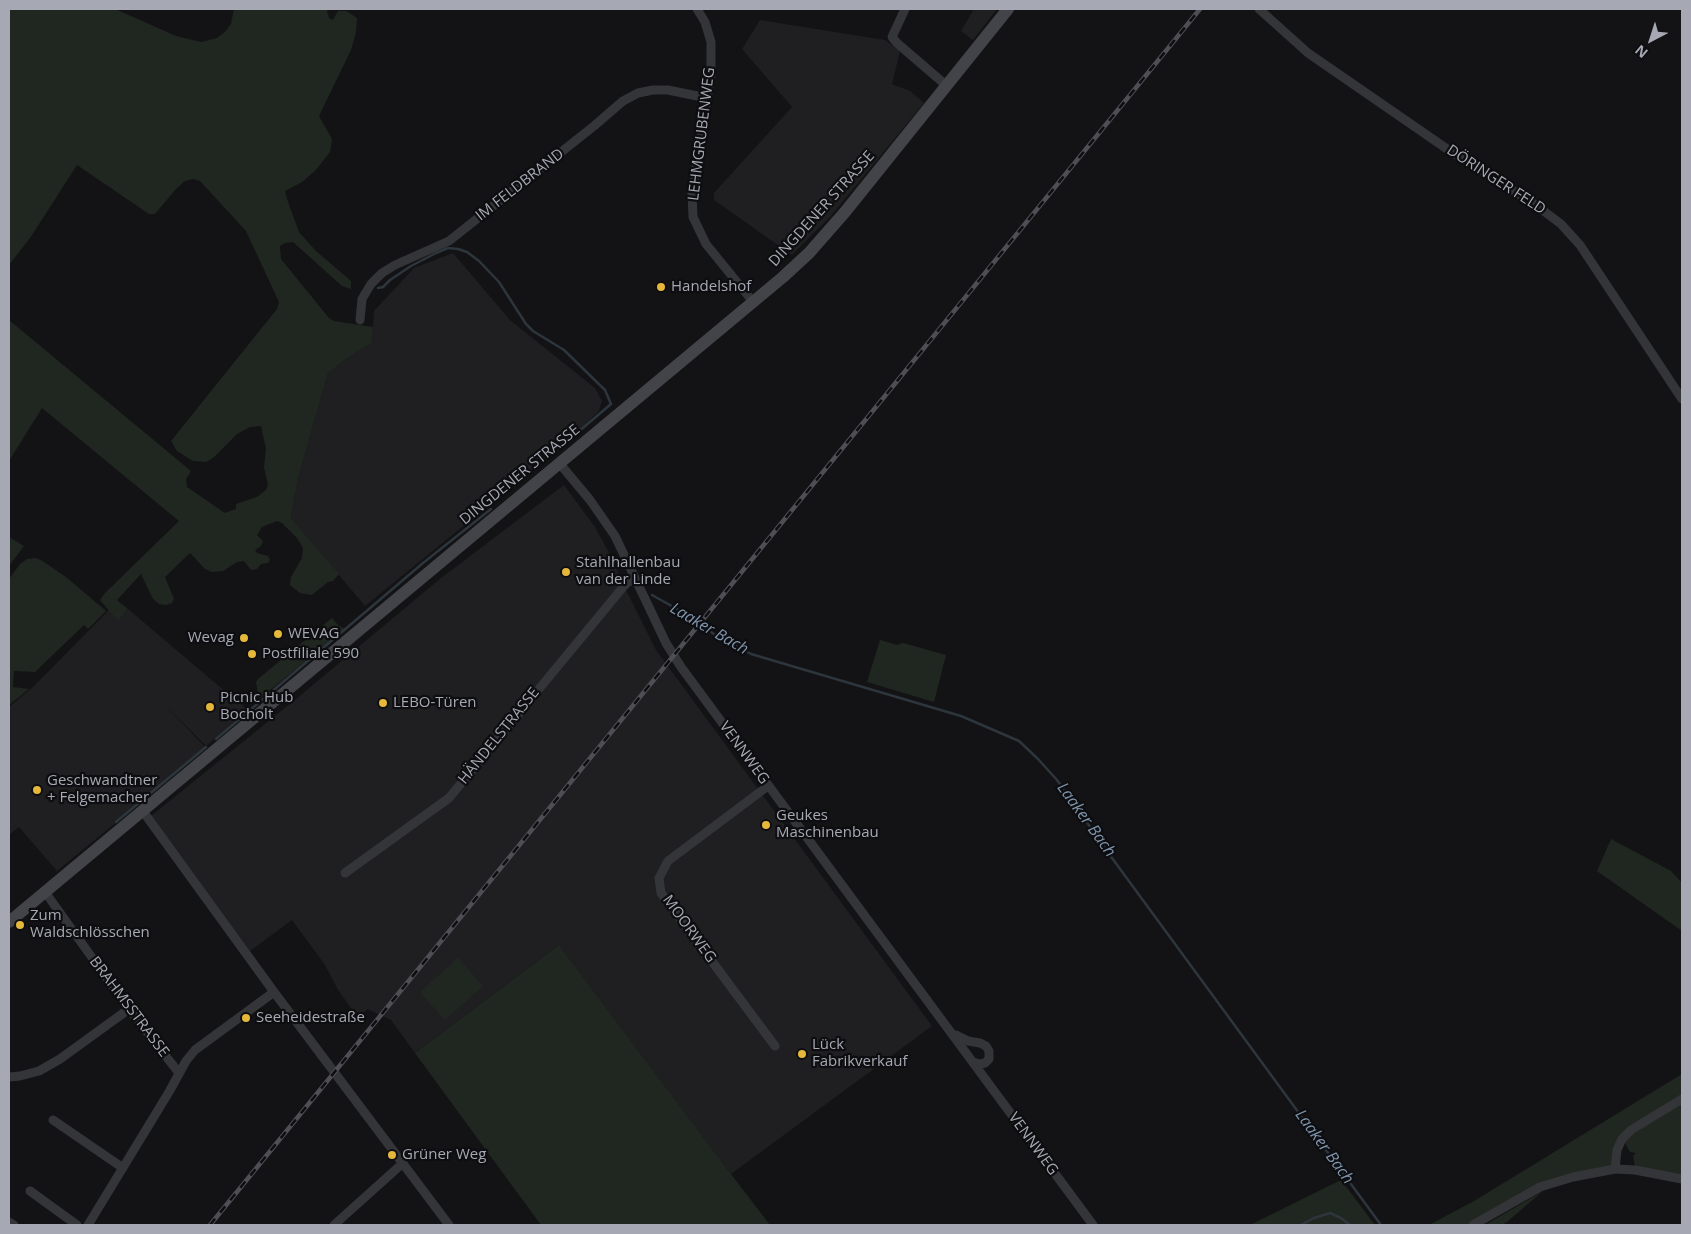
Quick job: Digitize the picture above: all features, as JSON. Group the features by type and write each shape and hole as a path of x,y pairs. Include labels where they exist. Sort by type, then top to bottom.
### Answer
{"main road":[{"name":"DINGDENER STRASSE","path":"9,921 783,277 814,246 882,168 1008,9"}],"street":[{"name":"LEHMGRUBENWEG","path":"696,9 705,22 711,42 711,75 692,193 693,217 706,244 754,303"},
{"path":"905,9 892,37 947,86"},
{"name":"DÖRINGER FELD","path":"1259,9 1308,52 1450,151 1533,202 1561,224 1580,245 1682,399"},
{"name":"IM FELDBRAND","path":"360,320 362,299 371,284 382,273 394,265 449,241 623,101 638,93 653,90 668,90 707,98"},
{"name":"VENNWEG","path":"560,464 604,520 622,550 674,656 1093,1225"},
{"name":"HÄNDELSTRASSE","path":"345,873 449,798 624,586 635,579"},
{"name":"MOORWEG","path":"768,786 668,861 659,878 662,894 775,1046"},
{"path":"142,810 274,992 449,1225"},
{"name":"BRAHMSSTRASSE","path":"45,892 129,1009 179,1073"},
{"path":"88,1225 186,1061 196,1050 274,992"},
{"path":"9,1077 39,1071 60,1059 129,1009"},
{"name":"VENNWEG","path":"949,1030 962,1040 986,1046 989,1051 989,1059 985,1063 973,1062"},
{"path":"1615,1169 1617,1150 1622,1140 1631,1130 1682,1099"},
{"path":"53,1120 122,1168"},
{"path":"334,1225 403,1163"},
{"path":"1473,1225 1540,1187 1573,1177 1615,1169 1635,1170 1682,1179"},
{"path":"30,1191 77,1225"},
{"path":"9,1222 14,1225"}],"shaded area":[{"path":"9,9 115,9 176,36 201,42 217,38 225,32 231,24 234,9 328,9 329,18 333,20 338,11 346,11 357,18 356,32 351,50 319,116 332,139 330,152 315,171 302,182 285,191 299,232 316,251 351,281 351,289 342,286 293,242 280,246 281,259 329,318 334,321 373,327 372,343 328,373 298,479 291,518 339,574 333,581 328,582 312,595 300,593 290,585 291,577 302,558 303,548 297,538 282,523 277,521 262,527 257,535 263,541 261,546 255,550 257,553 268,556 270,560 268,563 261,564 257,569 251,570 244,561 237,562 223,571 212,572 205,569 190,553 165,577 174,599 172,603 166,605 159,604 153,599 141,574 117,600 128,609 118,621 100,600 179,521 42,408 9,461 9,320 191,471 186,479 187,487 225,513 236,509 236,504 257,497 266,490 268,485 264,467 266,449 261,426 250,427 237,434 213,458 206,462 193,461 177,451 171,441 277,309 279,302 246,231 200,181 193,179 185,181 176,189 155,214 149,214 77,165 30,238 9,265"},
{"path":"974,9 997,9 973,40 961,31"},
{"path":"760,20 885,40 900,51 892,84 910,91 924,103 830,217 792,255 714,200 714,193 792,107 742,49"},
{"path":"453,253 510,320 595,388 602,401 599,411 568,441 365,606 291,518 298,479 328,373 372,343 374,311 414,268"},
{"path":"564,485 595,527 656,650 932,1026 731,1174 559,945 415,1053 391,1020 367,1009 359,1019 338,990 325,965 292,920 250,951 151,816 296,699 441,578"},
{"path":"9,537 24,546 9,566"},
{"path":"35,558 66,577 106,611 88,629 84,625 35,672 14,671 13,687 29,689 9,705 9,579 20,564 27,559"},
{"path":"128,609 220,687 240,701 247,711 206,746 164,704 205,747 57,871 19,827 9,835 9,707 34,686 109,610 118,621"},
{"path":"332,618 345,629 259,699 256,682 258,679"},
{"path":"880,640 897,645 903,643 946,655 934,702 867,682"},
{"path":"1611,839 1671,871 1682,883 1682,931 1597,871"},
{"path":"559,945 770,1225 541,1225 415,1053"},
{"path":"458,958 483,986 445,1020 420,992"},
{"path":"1682,1074 1682,1098 1629,1129 1613,1167 1541,1187 1478,1225 1429,1225 1474,1201"},
{"path":"1682,1102 1682,1176 1635,1166 1633,1156 1636,1153 1630,1152 1624,1141 1632,1132"},
{"path":"1341,1180 1375,1225 1250,1225"},
{"path":"1543,1191 1502,1225 1485,1225"}],"waterway":[{"path":"378,288 383,287 411,266 448,248 467,252 479,261 499,282 526,324 533,331 564,350 605,390 611,404 577,433"},
{"name":"Laaker Bach","path":"216,739 423,563 491,509"},
{"name":"Laaker Bach","path":"652,595 693,618 715,635 751,654 961,716 1019,741 1057,780 1381,1225"},
{"name":"Laaker Bach","path":"116,822 206,747"},
{"path":"1301,1225 1330,1213 1350,1225"}],"railway":[{"path":"210,1225 1200,9"}],"place":[{"name":"Handelshof","path":"661,287"},
{"name":"Stahlhallenbau van der Linde","path":"566,572"},
{"name":"WEVAG","path":"278,634"},
{"name":"Wevag","path":"244,638"},
{"name":"Postfiliale 590","path":"252,654"},
{"name":"LEBO-Türen","path":"383,703"},
{"name":"Picnic Hub Bocholt","path":"210,707"},
{"name":"Geschwandtner + Felgemacher","path":"37,790"},
{"name":"Geukes Maschinenbau","path":"766,825"},
{"name":"Zum Waldschlösschen","path":"20,925"},
{"name":"Seeheidestraße","path":"246,1018"},
{"name":"Lück Fabrikverkauf","path":"802,1054"},
{"name":"Grüner Weg","path":"392,1155"}]}
